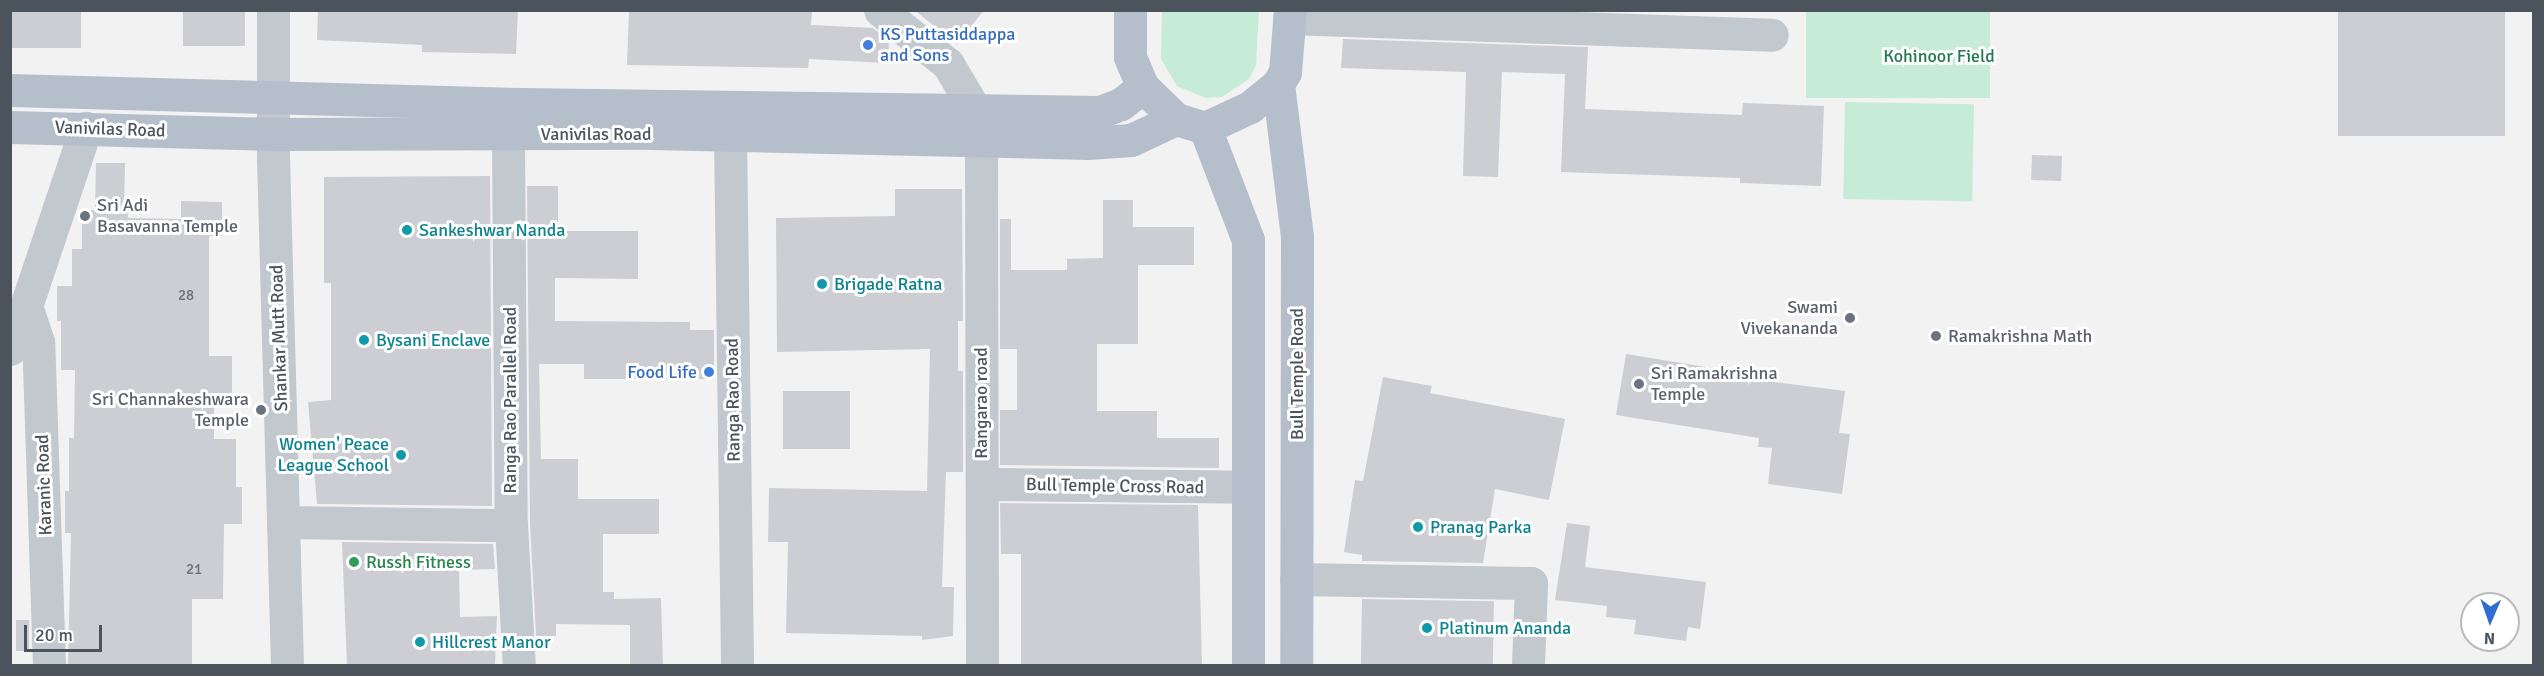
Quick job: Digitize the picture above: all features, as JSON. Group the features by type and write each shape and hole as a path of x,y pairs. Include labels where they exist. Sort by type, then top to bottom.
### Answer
{"main road":[{"path":"1130,10 1130,57 1143,87 1190,124 1248,240 1248,666"},
{"path":"1278,84 1285,72 1290,14"},
{"name":"Vanivilas Road","path":"10,90 654,104 978,125 1088,143 1131,140 1250,107 1278,84"},
{"name":"Bull Temple Road","path":"1278,84 1297,237 1296,666"},
{"path":"978,125 1100,112 1121,104 1143,87"},
{"name":"Vanivilas Road","path":"10,127 272,134 730,135 978,125"}],"street":[{"name":"Shankar Mutt Road","path":"273,10 272,134 285,522 287,666"},
{"path":"880,10 948,64 978,125"},
{"path":"1290,14 1772,35"},
{"name":"Rangarao road","path":"978,125 982,666"},
{"path":"10,350 86,128"},
{"name":"Ranga Rao Parallel Road","path":"508,135 511,525 519,666"},
{"name":"Ranga Rao Road","path":"730,135 737,666"},
{"name":"Karanic Road","path":"26,306 38,342 49,666"},
{"name":"Bull Temple Cross Road","path":"982,484 1248,488"},
{"path":"285,522 511,525"},
{"path":"1296,579 1531,582 1528,666"}],"green space":[{"path":"1162,11 1259,11 1256,65 1249,79 1222,97 1206,98 1177,86 1161,59"},
{"name":"Kohinoor Field","path":"1806,11 1990,11 1990,98 1806,98"},
{"path":"1845,102 1974,104 1972,201 1843,199"}],"building":[{"path":"10,10 81,10 81,48 10,48"},
{"path":"183,10 245,10 245,46 183,46"},
{"path":"318,10 518,10 516,54 422,52 422,45 317,40"},
{"path":"629,10 812,10 811,25 873,28 889,41 888,63 809,59 808,68 627,65"},
{"path":"914,10 984,10 957,44"},
{"path":"2338,10 2505,10 2505,136 2338,136"},
{"path":"1343,39 1588,47 1585,109 1742,115 1743,103 1824,106 1821,186 1740,183 1740,178 1561,172 1565,74 1502,72 1498,177 1463,176 1466,72 1341,68"},
{"path":"2032,155 2062,156 2061,181 2031,180"},
{"path":"96,163 125,163 124,213 128,212 128,218 181,219 181,201 222,202 222,236 209,236 209,356 232,356 232,393 214,393 214,439 236,439 236,487 242,487 242,524 224,524 223,599 192,599 192,666 68,666 71,533 65,533 65,491 69,491 69,438 74,438 75,370 61,370 61,321 57,321 57,286 72,286 72,249 82,249 82,210 95,210"},
{"path":"490,176 492,506 317,504 308,402 331,400 331,283 324,283 324,177"},
{"path":"527,186 558,186 558,231 638,231 638,279 555,278 555,321 690,322 690,330 714,330 714,379 584,379 584,364 539,364 541,459 578,459 578,499 659,499 659,534 603,534 603,592 614,592 614,599 661,598 663,666 630,666 630,625 556,624 556,636 536,636 530,524"},
{"path":"895,189 962,189 963,321 958,321 958,371 963,371 963,472 946,472 942,587 954,587 953,636 922,640 922,636 786,633 788,542 768,542 769,488 927,491 930,349 777,352 776,218 895,216"},
{"path":"1103,200 1133,200 1133,227 1194,227 1194,265 1138,265 1138,344 1097,344 1097,411 1157,411 1157,438 1219,438 1219,468 1000,465 1000,410 1017,410 1017,349 1000,349 1000,219 1011,219 1011,270 1067,270 1067,259 1103,258"},
{"path":"1626,354 1743,373 1743,378 1845,391 1839,433 1850,434 1842,494 1768,484 1772,448 1758,447 1759,438 1616,415"},
{"path":"1383,377 1432,386 1430,393 1565,419 1549,500 1495,489 1483,563 1362,561 1362,555 1344,552 1355,480 1363,481"},
{"path":"783,391 850,391 850,449 783,449"},
{"path":"1000,503 1198,505 1202,666 1021,666 1021,554 1001,554"},
{"path":"1567,523 1590,526 1585,567 1706,582 1700,629 1688,627 1686,641 1634,634 1636,620 1606,617 1607,606 1555,600"},
{"path":"342,542 493,544 495,569 459,570 460,617 497,616 495,664 347,666"},
{"name":"Platinum Ananda","path":"1362,599 1494,601 1493,666 1361,666"},
{"path":"16,620 29,620 29,651 16,651"}],"place":[{"name":"KS Puttasiddappa and Sons","path":"868,45"},
{"name":"Sri Adi Basavanna Temple","path":"85,216"},
{"name":"Sankeshwar Nanda","path":"407,230"},
{"name":"Brigade Ratna","path":"822,284"},
{"name":"Swami Vivekananda","path":"1850,318"},
{"name":"Ramakrishna Math","path":"1936,336"},
{"name":"Bysani Enclave","path":"364,340"},
{"name":"Food Life","path":"709,372"},
{"name":"Sri Ramakrishna Temple","path":"1639,384"},
{"name":"Sri Channakeshwara Temple","path":"261,410"},
{"name":"Women' Peace League School","path":"401,455"},
{"name":"Pranag Parka","path":"1418,527"},
{"name":"Russh Fitness","path":"354,562"},
{"name":"Platinum Ananda","path":"1427,628"},
{"name":"Hillcrest Manor","path":"420,642"}]}
